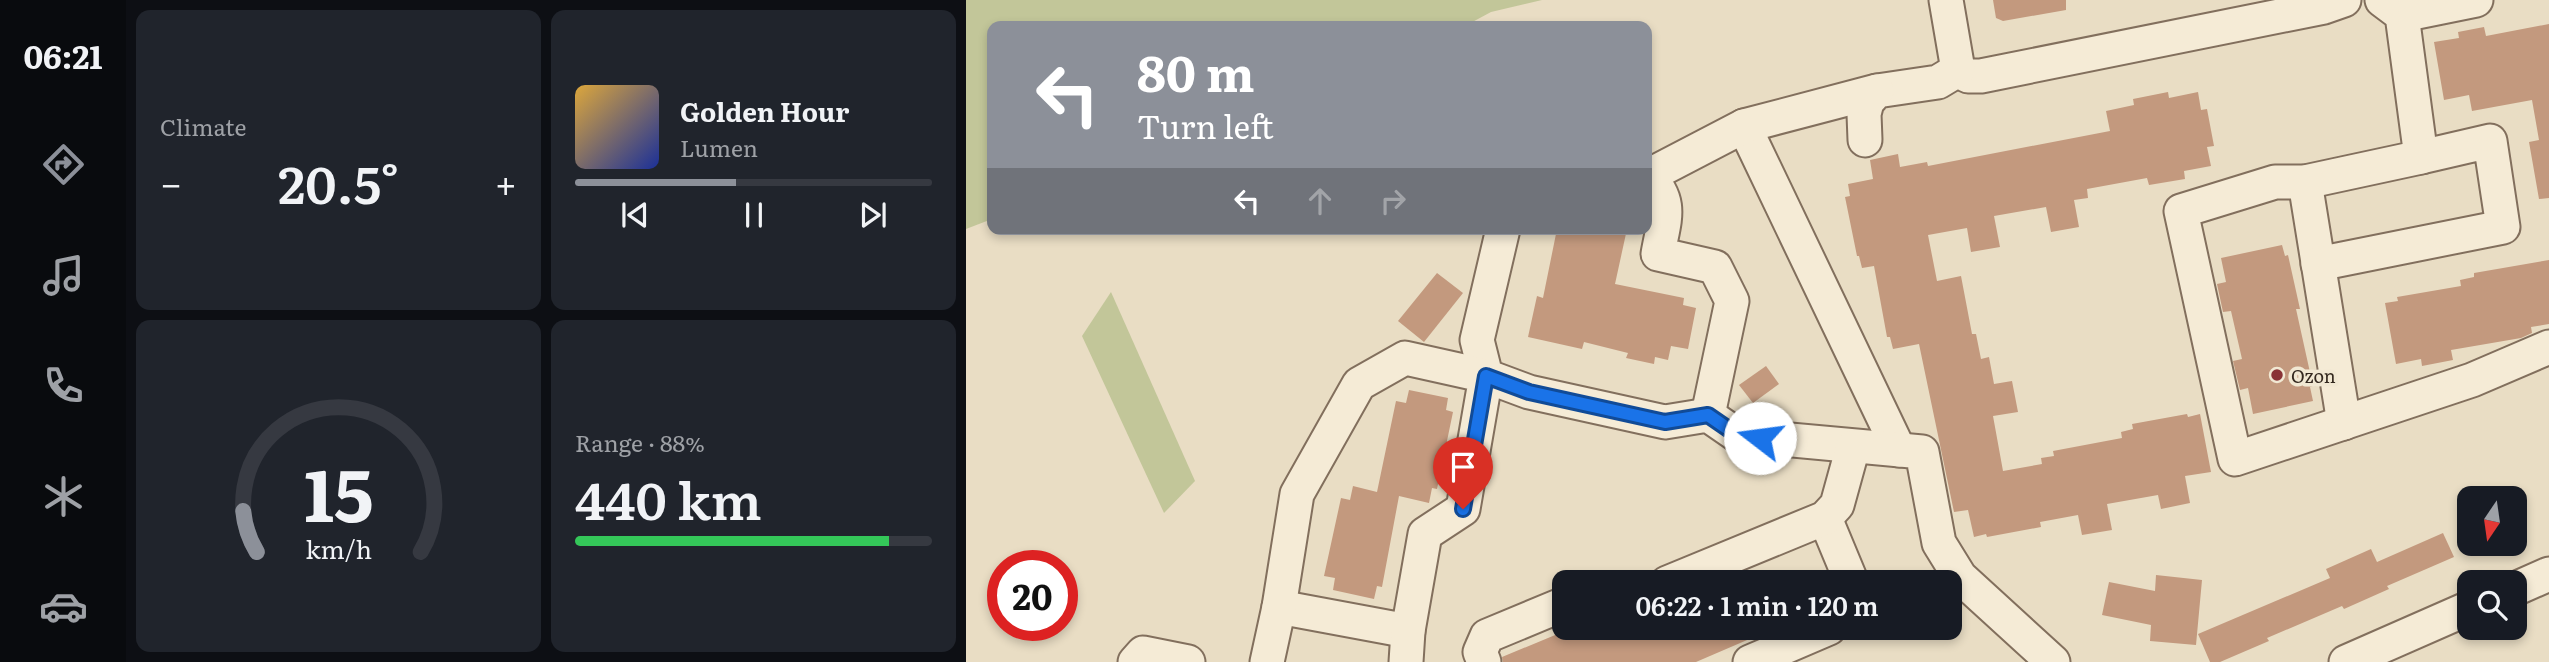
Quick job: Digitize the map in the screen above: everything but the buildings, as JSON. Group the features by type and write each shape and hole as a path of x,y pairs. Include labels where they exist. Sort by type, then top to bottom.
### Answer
{"street":[{"path":"1946,0 1958,70 1968,76 1981,76 2324,7 2344,0"},
{"path":"2421,156 2392,8 2476,0"},
{"path":"1652,173 1744,126 1877,91 1938,82 1958,70"},
{"path":"1866,140 1864,114 1867,102 1877,91"},
{"path":"1744,126 1899,450"},
{"path":"2318,264 2503,227 2490,141 2305,183 2274,181 2181,211 2235,459 2472,380 2549,347"},
{"path":"1652,181 1660,188 1666,208 1658,254 1715,267 1732,301 1708,415"},
{"path":"2305,183 2344,423"},
{"path":"1279,607 1407,647 1425,534 1463,509 1486,376 1477,340 1502,235"},
{"path":"1267,662 1279,607 1297,494 1359,384 1405,358 1486,376 1529,392 1665,422 1708,415 1737,435 1922,452 1939,543 1959,577 2053,662"},
{"path":"1699,570 1825,518 1837,505 1853,447"},
{"path":"1825,518 1847,570"},
{"path":"2527,584 2549,574"},
{"path":"1484,662 1480,652 1488,636 1552,609"},
{"path":"2346,662 2457,613"},
{"path":"1750,662 1801,640"},
{"path":"1135,662 1143,653 1188,662"}],"green space":[{"path":"966,0 1542,0 1491,12 1474,21 987,21 987,221 966,229"},
{"path":"1111,292 1195,481 1164,513 1082,336"}],"place":[{"name":"Ozon","path":"2277,375"}],"route":[{"path":"1463,509 1486,376 1529,392 1665,422 1708,415 1737,435 1760,438"}]}
